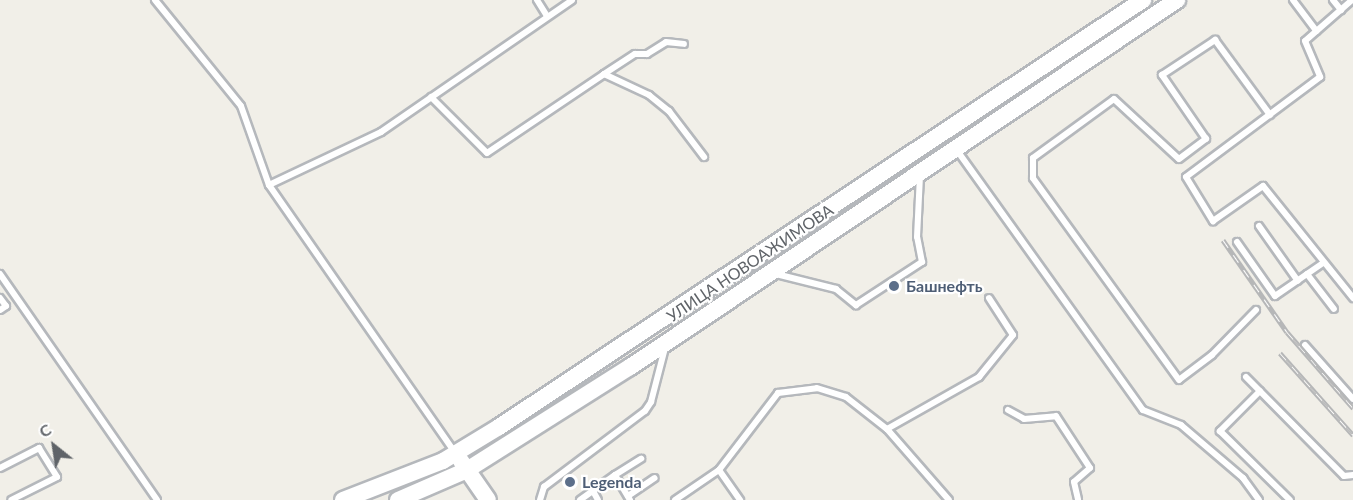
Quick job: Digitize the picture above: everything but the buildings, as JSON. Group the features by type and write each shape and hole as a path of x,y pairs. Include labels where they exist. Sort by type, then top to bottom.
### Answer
{"main road":[{"name":"УЛИЦА НОВОАЖИМОВА","path":"343,500 456,454 620,350 1143,0"},
{"name":"УЛИЦА НОВОАЖИМОВА","path":"398,500 467,470 667,342 1177,0"},
{"path":"456,454 488,500"}],"lane":[{"path":"155,0 241,106 269,185 456,454"},
{"path":"537,0 547,16"},
{"path":"269,185 381,132 572,0"},
{"path":"1293,0 1316,31"},
{"path":"1333,0 1341,10"},
{"path":"1352,0 1305,41 1320,77 1186,177 1213,221 1263,186 1353,298"},
{"path":"1256,310 1212,355 1179,380 1034,178 1033,158 1114,99 1179,159 1206,139 1162,75 1215,40 1270,114"},
{"path":"431,97 487,153 635,54 647,54 666,42 684,45"},
{"path":"604,74 649,95 669,111 704,158"},
{"path":"955,149 1143,410 1181,425 1243,478 1259,500"},
{"path":"770,273 836,289 856,305 922,262 917,237 920,172"},
{"path":"1259,226 1298,280"},
{"path":"1237,242 1275,296 1323,263"},
{"path":"0,274 158,500"},
{"path":"1307,274 1334,309"},
{"path":"0,298 6,306 0,310"},
{"path":"887,429 979,377 1012,336 989,298"},
{"path":"540,500 544,487 645,411 651,402 667,342"},
{"path":"1305,345 1353,399"},
{"path":"1246,377 1344,476 1353,475"},
{"path":"675,500 719,470 778,393 817,388 846,397 887,429 949,500"},
{"path":"1260,391 1220,431 1290,500"},
{"path":"1008,410 1024,419 1056,416 1090,468 1074,482 1078,500"},
{"path":"0,468 39,448 57,477 11,500"},
{"path":"580,500 641,459"},
{"path":"719,470 740,500"},
{"path":"615,476 629,498 655,478"},
{"path":"593,491 598,500"}],"railway":[{"path":"1223,240 1287,332 1353,408"},
{"path":"1280,353 1353,435"}],"place":[{"name":"Башнефть","path":"894,286"},
{"name":"Legenda","path":"570,482"}]}
